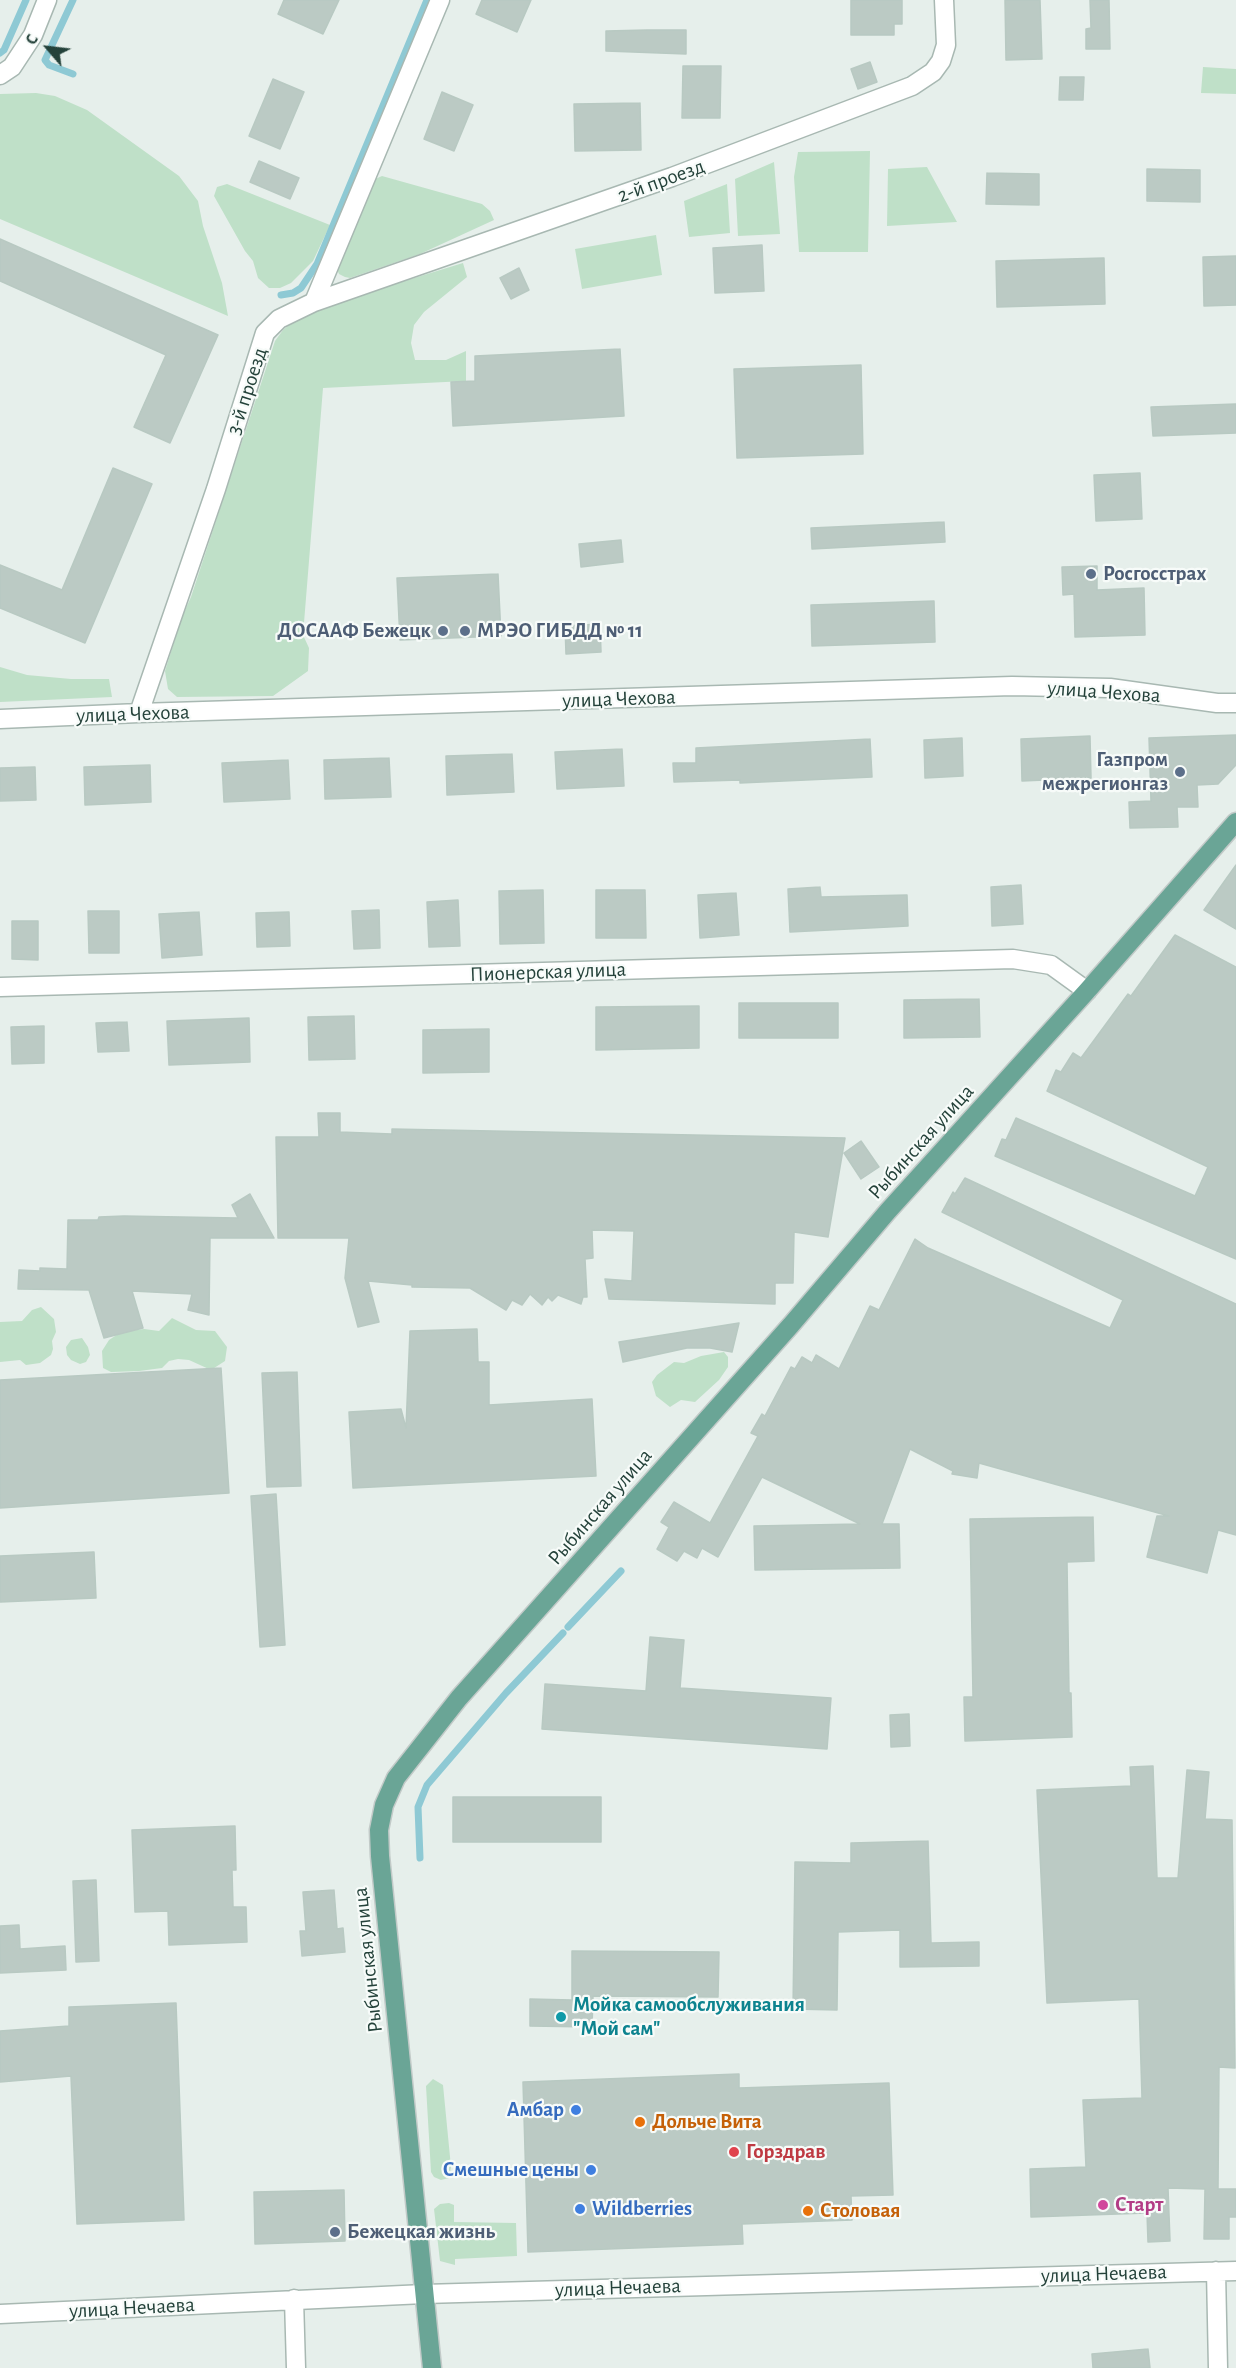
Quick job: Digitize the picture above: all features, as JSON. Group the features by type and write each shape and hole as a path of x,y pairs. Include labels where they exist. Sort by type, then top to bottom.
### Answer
{"main road":[{"name":"Рыбинская улица","path":"432,2368 380,1856 379,1830 384,1805 396,1778 459,1698 776,1341 888,1211 1236,822"}],"street":[{"path":"0,75 12,67 33,35 47,0"},
{"path":"314,302 440,0"},
{"name":"2-й проезд","path":"314,302 672,177 912,86 933,72 941,61 946,45 944,0"},
{"name":"3-й проезд","path":"139,713 216,489 265,333 279,319 314,302"},
{"name":"улица Чехова","path":"0,719 1012,686 1110,687 1216,703 1236,703"},
{"name":"Пионерская улица","path":"0,987 1013,959 1051,965 1087,991"},
{"path":"1216,2271 1218,2368"},
{"name":"улица Нечаева","path":"0,2314 424,2294 1236,2271"},
{"path":"294,2299 296,2368"}],"green space":[{"path":"1203,67 1236,69 1236,94 1201,93"},
{"path":"36,93 55,96 87,110 179,176 198,201 203,226 222,283 228,316 0,219 0,94"},
{"path":"870,151 868,252 799,252 794,177 798,152"},
{"path":"774,162 780,234 738,236 735,179"},
{"path":"927,167 957,222 887,226 888,169"},
{"path":"382,176 482,204 490,211 494,220 420,254 350,278 345,277 339,274 336,267 373,180"},
{"path":"227,184 330,225 313,261 291,283 280,288 269,288 258,278 253,261 214,196 217,187"},
{"path":"727,184 730,233 689,237 684,201"},
{"path":"656,235 662,275 582,289 575,249"},
{"path":"463,263 467,277 424,312 414,325 411,343 415,360 446,360 466,351 466,381 323,388 303,635 309,648 308,671 273,696 177,697 168,689 165,671 275,341 295,320 333,303"},
{"path":"0,667 27,675 71,679 109,679 112,697 0,702"},
{"path":"41,1307 54,1319 56,1332 52,1341 51,1355 40,1363 26,1365 20,1360 0,1362 0,1322 22,1321 32,1310"},
{"path":"172,1318 196,1330 215,1331 227,1347 225,1361 211,1370 189,1360 178,1359 169,1361 162,1368 139,1371 111,1372 103,1368 102,1351 109,1340 121,1332 144,1329 159,1331"},
{"path":"82,1338 90,1355 86,1362 80,1364 71,1360 67,1355 66,1347 71,1340"},
{"path":"724,1352 728,1357 728,1367 719,1380 695,1402 681,1400 670,1407 656,1396 652,1382 657,1375 674,1362 684,1363 701,1356"},
{"path":"433,2079 443,2085 451,2167 449,2178 441,2180 434,2177 431,2172 426,2086"},
{"path":"440,2204 454,2205 454,2222 516,2223 517,2256 455,2259 455,2265 440,2261 434,2209"}],"building":[{"path":"284,0 339,0 323,34 278,14"},
{"path":"482,0 531,0 517,32 476,14"},
{"path":"851,0 902,0 902,24 894,24 894,35 851,35"},
{"path":"1005,0 1040,0 1042,59 1006,60"},
{"path":"1090,0 1109,0 1110,49 1086,49 1086,29 1091,28"},
{"path":"686,30 686,54 606,51 606,31"},
{"path":"870,62 877,82 858,89 851,69"},
{"path":"683,66 721,66 720,118 682,118"},
{"path":"1060,77 1084,77 1083,100 1059,100"},
{"path":"273,79 304,92 280,149 249,136"},
{"path":"442,92 473,105 454,151 424,139"},
{"path":"640,103 641,150 575,151 574,104"},
{"path":"259,161 299,178 290,199 250,182"},
{"path":"1147,169 1200,170 1200,202 1147,201"},
{"path":"987,173 1039,174 1039,205 986,204"},
{"path":"0,239 218,335 170,443 134,427 166,355 0,281"},
{"path":"762,245 764,291 715,293 713,248"},
{"path":"1236,256 1236,305 1204,306 1203,257"},
{"path":"1104,258 1105,304 997,307 996,261"},
{"path":"519,268 529,290 511,299 500,278"},
{"path":"620,349 624,416 453,426 451,382 475,381 475,356"},
{"path":"861,365 863,454 737,458 734,369"},
{"path":"1236,404 1236,433 1153,436 1151,407"},
{"path":"113,468 152,484 85,643 0,608 0,565 62,590"},
{"path":"1140,473 1142,519 1096,521 1094,475"},
{"path":"944,522 945,542 812,549 811,528"},
{"path":"621,540 623,562 581,567 579,544"},
{"path":"1097,566 1097,590 1144,588 1145,635 1075,637 1074,594 1063,595 1062,567"},
{"path":"498,574 501,636 400,640 397,578"},
{"path":"934,601 935,642 812,646 811,605"},
{"path":"600,624 601,652 566,654 565,626"},
{"path":"1236,735 1236,765 1218,784 1197,785 1198,807 1177,807 1178,827 1130,828 1129,802 1151,801 1149,738"},
{"path":"1090,736 1091,778 1022,781 1021,739"},
{"path":"962,738 963,776 925,778 924,740"},
{"path":"870,739 872,777 740,783 740,780 674,782 673,763 696,763 696,748"},
{"path":"622,749 624,786 557,789 555,752"},
{"path":"512,754 514,792 447,795 446,756"},
{"path":"389,758 391,797 325,799 324,760"},
{"path":"288,760 290,799 224,802 222,763"},
{"path":"150,765 151,802 85,805 84,767"},
{"path":"35,767 36,800 0,801 0,768"},
{"path":"1236,865 1236,929 1204,910"},
{"path":"1021,885 1023,924 992,926 991,887"},
{"path":"820,887 821,897 907,895 908,926 790,932 788,889"},
{"path":"543,890 544,943 500,944 499,891"},
{"path":"596,890 645,890 646,938 596,938"},
{"path":"736,893 739,935 700,938 698,895"},
{"path":"458,900 460,946 429,947 427,902"},
{"path":"379,910 380,948 354,949 352,911"},
{"path":"88,911 119,911 119,953 89,953"},
{"path":"199,912 202,955 162,958 159,914"},
{"path":"289,912 290,946 257,947 256,913"},
{"path":"12,921 38,921 38,960 12,959"},
{"path":"1175,935 1236,967 1236,1259 995,1156 1002,1139 1006,1140 1016,1118 1195,1196 1208,1167 1047,1091 1056,1070 1061,1072 1073,1053 1081,1058 1128,994 1131,996"},
{"path":"979,999 980,1037 904,1038 904,1000"},
{"path":"739,1003 838,1003 838,1038 739,1038"},
{"path":"699,1006 699,1048 596,1050 596,1007"},
{"path":"354,1016 355,1059 309,1060 308,1017"},
{"path":"249,1018 250,1062 169,1065 167,1021"},
{"path":"127,1022 129,1051 98,1052 96,1023"},
{"path":"44,1026 44,1063 12,1064 11,1027"},
{"path":"489,1029 489,1072 423,1073 423,1030"},
{"path":"318,1113 340,1113 340,1132 392,1134 392,1129 845,1138 828,1237 794,1232 793,1283 775,1283 775,1304 609,1299 605,1279 632,1281 634,1231 592,1230 593,1258 585,1259 587,1297 583,1297 581,1304 558,1295 552,1301 548,1297 542,1305 530,1294 522,1305 512,1300 506,1310 470,1288 412,1287 412,1285 368,1281 379,1322 358,1327 345,1278 349,1238 278,1238 276,1137 319,1137"},
{"path":"861,1141 879,1167 861,1179 844,1153"},
{"path":"965,1178 1236,1304 1236,1535 1218,1530 1207,1573 1147,1557 1157,1516 1169,1516 979,1463 977,1478 952,1474 953,1471 910,1449 882,1524 899,1524 900,1568 755,1570 754,1526 860,1524 762,1477 718,1557 702,1548 697,1558 684,1551 677,1561 657,1549 669,1527 661,1522 674,1502 710,1523 758,1436 751,1433 762,1414 765,1416 791,1367 795,1369 802,1357 812,1363 816,1355 839,1369 870,1306 879,1310 915,1239 928,1248 1110,1328 1123,1300 942,1212 953,1192 955,1194"},
{"path":"250,1194 274,1238 210,1238 209,1315 188,1310 192,1294 132,1291 143,1328 104,1338 89,1290 18,1289 19,1270 67,1269 68,1220 98,1220 99,1217 124,1216 238,1218 232,1205"},
{"path":"739,1323 732,1352 710,1348 687,1348 623,1362 619,1342"},
{"path":"477,1329 478,1362 489,1362 489,1405 592,1399 596,1476 353,1488 349,1412 401,1409 406,1428 410,1331"},
{"path":"221,1368 229,1493 0,1508 0,1380"},
{"path":"297,1372 301,1486 267,1487 262,1373"},
{"path":"276,1494 285,1645 260,1647 251,1496"},
{"path":"1093,1517 1094,1561 1067,1562 1072,1737 965,1741 964,1697 973,1697 970,1519"},
{"path":"94,1552 96,1598 0,1602 0,1556"},
{"path":"650,1637 684,1640 680,1688 831,1698 827,1749 542,1729 545,1684 646,1691"},
{"path":"909,1714 910,1746 891,1747 890,1715"},
{"path":"1153,1766 1157,1878 1178,1878 1187,1770 1209,1772 1205,1819 1232,1820 1235,2068 1219,2067 1218,2189 1236,2189 1236,2217 1229,2217 1229,2239 1204,2239 1205,2189 1168,2188 1170,2241 1148,2242 1147,2213 1031,2217 1030,2169 1086,2167 1083,2100 1142,2098 1139,1999 1047,2003 1037,1790 1131,1786 1130,1767"},
{"path":"453,1797 601,1797 601,1842 453,1842"},
{"path":"235,1826 236,1870 232,1870 233,1907 246,1907 247,1942 169,1945 168,1911 135,1912 132,1830"},
{"path":"928,1841 931,1943 979,1942 979,1966 900,1967 900,1930 838,1932 837,2010 793,2009 795,1862 851,1863 851,1843"},
{"path":"96,1880 99,1961 76,1962 73,1881"},
{"path":"334,1890 337,1929 343,1928 345,1952 302,1956 300,1931 306,1931 303,1892"},
{"path":"19,1925 20,1949 65,1946 66,1970 0,1973 0,1926"},
{"path":"572,1951 719,1952 718,1997 593,1996 592,2027 530,2026 530,1999 572,2000"},
{"path":"176,2003 184,2220 77,2224 71,2076 0,2082 0,2031 69,2026 69,2007"},
{"path":"739,2074 739,2088 889,2083 893,2195 851,2196 852,2220 742,2224 743,2244 528,2252 523,2082"},
{"path":"344,2190 345,2241 255,2244 254,2192"},
{"path":"1148,2349 1150,2368 1093,2368 1092,2354"}],"waterway":[{"path":"0,53 4,50 26,0"},
{"path":"73,0 45,60 49,65 73,74"},
{"path":"281,295 293,293 301,288 317,264 427,0"},
{"path":"568,1627 621,1571"},
{"path":"420,1858 418,1807 427,1785 506,1693 563,1633"}],"place":[{"name":"Росгосстрах","path":"1091,574"},
{"name":"ДОСААФ Бежецк","path":"443,631"},
{"name":"МРЭО ГИБДД № 11","path":"465,631"},
{"name":"Газпром межрегионгаз","path":"1180,772"},
{"name":"Мойка самообслуживания \"Мой сам\"","path":"561,2017"},
{"name":"Амбар","path":"576,2110"},
{"name":"Дольче Вита","path":"640,2122"},
{"name":"Горздрав","path":"734,2152"},
{"name":"Смешные цены","path":"591,2170"},
{"name":"Старт","path":"1103,2205"},
{"name":"Wildberries","path":"580,2209"},
{"name":"Столовая","path":"808,2211"},
{"name":"Бежецкая жизнь","path":"335,2232"}]}
